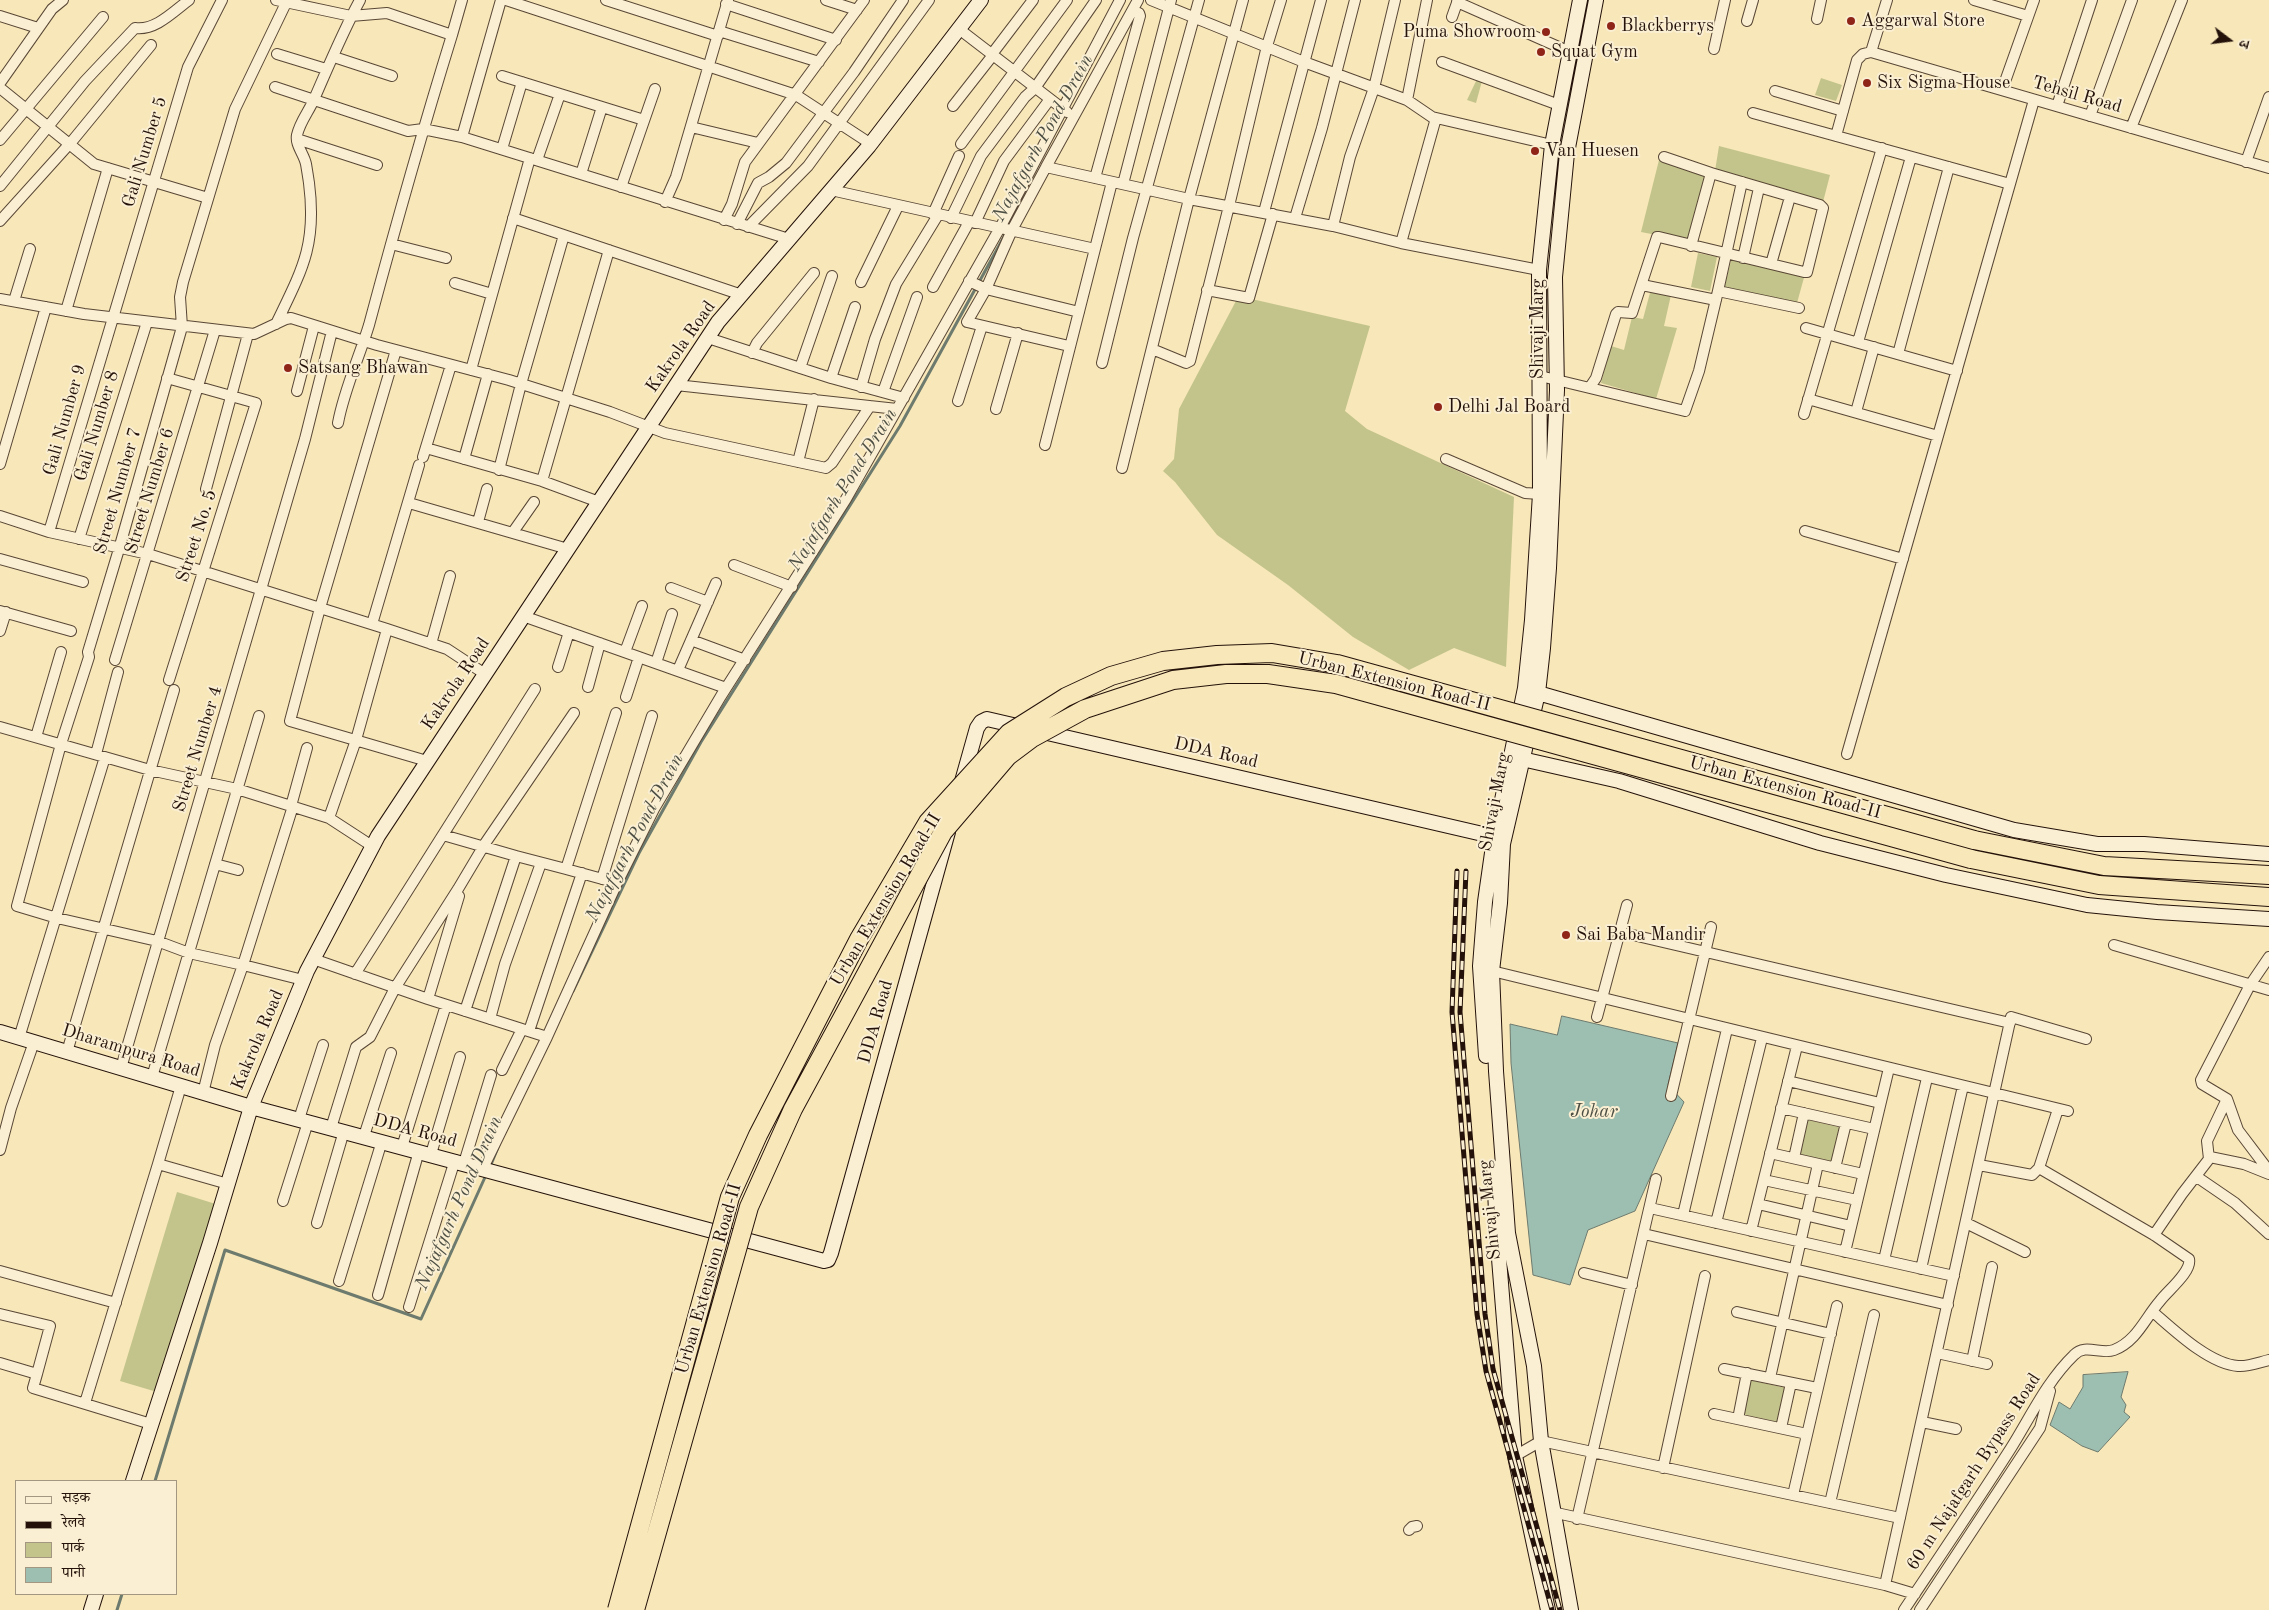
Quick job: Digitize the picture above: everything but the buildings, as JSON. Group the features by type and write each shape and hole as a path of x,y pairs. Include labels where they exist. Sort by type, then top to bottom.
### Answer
{"highway":[{"name":"Urban Extension Road-II","path":"617,1610 730,1197 758,1135 859,939 928,822 1009,734 1066,697 1111,676 1163,661 1217,655 1272,653 1337,664 1974,840 2104,866 2269,875"},
{"name":"Urban Extension Road-II","path":"635,1610 749,1207 793,1109 943,832 1008,756 1032,738 1085,709 1172,680 1226,674 1268,674 1336,684 1971,860 2099,885 2269,897"}],"street":[{"path":"0,83 52,9 63,0"},
{"path":"0,186 85,82 133,29 141,29 157,24 189,0"},
{"name":"Gali Number 5","path":"112,318 188,67 222,0"},
{"path":"276,324 300,273 310,239 312,209 306,163 297,139 302,120 314,99 326,69 334,57 351,16 360,0"},
{"path":"338,423 341,405 364,341 423,129 462,0"},
{"path":"462,136 501,0"},
{"path":"506,0 796,95 871,144"},
{"path":"606,0 819,62"},
{"path":"826,0 857,10"},
{"path":"724,220 732,204 745,162 864,0"},
{"path":"737,224 759,181 769,177 786,163 903,0"},
{"path":"748,227 808,166 929,0"},
{"name":"Kakrola Road","path":"133,1480 228,1184 250,1107 303,980 372,846 708,338 742,295 871,144 981,0"},
{"path":"953,106 1033,0"},
{"path":"961,144 1067,0"},
{"path":"951,218 981,156 1035,88 1096,0"},
{"path":"1070,346 968,323 967,321 977,285 1007,228 1046,168 1120,0"},
{"path":"489,1169 617,884 654,809 726,688 792,587 846,499 897,409 977,285 1069,113 1138,0"},
{"path":"1151,0 1170,4 1194,17 1304,62 1407,100 1418,110 1436,118 1552,145"},
{"path":"1102,363 1133,238 1148,190 1199,0"},
{"path":"1122,468 1189,199 1243,0"},
{"path":"1152,349 1188,363 1229,206 1266,46 1281,0"},
{"path":"1207,290 1249,298 1304,62 1321,0"},
{"path":"1295,218 1355,0"},
{"path":"1333,226 1350,157 1374,88 1395,0"},
{"path":"1407,100 1427,0"},
{"name":"Shivaji Marg","path":"1548,1610 1515,1456 1497,1234 1480,966 1492,838 1525,688 1540,494 1539,270 1552,145 1580,0"},
{"name":"Shivaji Marg","path":"1571,1610 1552,1512 1541,1441 1534,1366 1508,1234 1496,1071 1492,971 1500,903 1503,844 1538,693 1544,648 1557,379 1555,277 1567,153 1596,0"},
{"path":"1714,49 1725,0"},
{"path":"1747,21 1753,0"},
{"path":"1817,19 1822,0"},
{"path":"1836,136 1857,60 1863,54 1871,52 1887,0"},
{"path":"1974,0 2028,16"},
{"path":"2002,90 2034,0"},
{"path":"2056,106 2092,0"},
{"path":"2090,116 2132,0"},
{"path":"2131,128 2182,0"},
{"path":"182,327 180,297 183,282 235,109 281,1 351,16 387,13 452,36"},
{"path":"1452,17 1457,1 1570,52"},
{"path":"665,202 676,177 710,67 727,2 836,40"},
{"path":"1046,445 1095,249 1117,183 1170,4"},
{"path":"1095,178 1140,16 1139,13 1132,11"},
{"path":"0,16 38,28"},
{"path":"0,140 103,17"},
{"path":"959,29 1069,113"},
{"path":"0,221 69,144 151,45"},
{"name":"Tehsil Road","path":"1871,52 2269,168"},
{"path":"277,54 326,69"},
{"path":"334,57 392,76"},
{"path":"1442,62 1560,105"},
{"path":"502,76 644,120"},
{"path":"502,149 522,82"},
{"path":"275,87 408,131 423,129 462,136 789,240"},
{"path":"0,88 94,164 208,198"},
{"path":"620,187 656,89"},
{"path":"1775,92 1843,111"},
{"path":"471,370 513,218 533,159 560,94"},
{"path":"2246,162 2269,97"},
{"path":"933,287 972,223 1004,161 1050,99"},
{"path":"1847,754 2034,100"},
{"path":"581,174 602,107"},
{"path":"1752,113 2010,184"},
{"path":"1401,243 1436,118"},
{"path":"691,127 758,143"},
{"path":"297,139 377,164"},
{"path":"1804,414 1882,148"},
{"path":"861,387 875,339 896,284 935,214 959,156"},
{"path":"1590,388 1597,375 1616,314 1618,312 1632,313 1657,237 1804,272 1808,270 1822,208 1820,205 1759,188 1664,157"},
{"path":"1858,342 1911,157"},
{"path":"1898,354 1949,167"},
{"path":"66,311 108,168"},
{"path":"1046,168 1189,199 1333,226 1401,243 1539,270"},
{"path":"1691,246 1711,173"},
{"path":"1540,376 1685,411 1699,371 1742,182"},
{"path":"1744,258 1759,188"},
{"path":"831,190 1095,249"},
{"path":"1771,264 1790,197"},
{"path":"861,282 898,206"},
{"path":"513,218 742,295"},
{"path":"499,470 521,384 564,235"},
{"path":"391,244 446,258"},
{"path":"14,301 30,249"},
{"path":"542,481 609,250"},
{"path":"752,352 757,343 814,273"},
{"path":"800,368 832,276"},
{"path":"455,283 492,294"},
{"path":"977,285 1079,312"},
{"path":"1642,285 1799,308"},
{"path":"883,392 917,297"},
{"path":"0,298 112,318 248,334 258,333 291,318 364,341 488,374 567,398 665,433 829,467 870,406"},
{"path":"0,464 46,307"},
{"path":"830,378 855,307"},
{"name":"Gali Number 9","path":"49,532 112,318"},
{"name":"Gali Number 8","path":"79,539 147,322"},
{"path":"297,391 314,326"},
{"path":"958,400 982,326"},
{"name":"Street Number 7","path":"57,918 17,906 61,744 86,664 106,587 119,549 182,327"},
{"path":"1806,328 1957,371"},
{"name":"Street Number 6","path":"115,660 215,330"},
{"name":"Street Number 4","path":"121,1068 305,439 332,331"},
{"path":"996,409 1018,333"},
{"path":"206,489 248,334"},
{"path":"708,338 830,378 904,398"},
{"path":"1856,412 1874,347"},
{"path":"396,350 320,608 290,720 428,761"},
{"path":"372,624 451,365"},
{"path":"464,459 488,374"},
{"path":"167,378 231,396"},
{"path":"676,385 897,409"},
{"name":"Street No. 5","path":"169,680 256,403 231,396"},
{"path":"798,462 814,399"},
{"path":"1808,399 1938,436"},
{"path":"423,457 464,459 542,481 599,502"},
{"path":"1446,459 1525,493 1540,494"},
{"path":"478,522 487,489"},
{"path":"513,532 534,502"},
{"path":"409,503 568,549"},
{"path":"0,516 49,532 148,554 372,624 447,649 485,674"},
{"path":"1805,531 1903,559"},
{"path":"0,559 83,582"},
{"path":"734,565 792,587"},
{"path":"431,644 450,576"},
{"path":"678,670 716,583"},
{"path":"671,588 708,602"},
{"path":"625,652 642,606"},
{"path":"0,632 3,611 71,631"},
{"path":"656,663 672,614"},
{"path":"523,616 726,688"},
{"path":"329,818 356,740 387,629"},
{"path":"558,667 569,632"},
{"path":"691,640 745,660"},
{"path":"588,687 600,643"},
{"path":"36,737 61,652"},
{"path":"626,697 639,657"},
{"path":"19,1038 57,918 100,756 118,672"},
{"path":"67,1052 174,690"},
{"path":"356,974 535,690"},
{"path":"1538,693 2014,830 2097,844 2144,844 2269,854"},
{"path":"317,1223 356,1047 370,1037 395,988 483,847 574,713"},
{"path":"566,869 616,713"},
{"path":"152,1078 259,716"},
{"path":"602,879 652,716"},
{"name":"DDA Road","path":"250,1107 489,1169 824,1261 828,1260 977,728 981,722 987,719 1492,838"},
{"path":"0,727 150,770 237,789 292,806 329,818 372,846"},
{"path":"203,1092 215,1045 243,965 308,748"},
{"path":"1522,759 1619,781 1820,843 1946,875 2088,905 2157,912 2269,919"},
{"path":"443,835 617,884"},
{"path":"465,1011 516,856"},
{"path":"490,1019 505,964 541,863"},
{"path":"215,864 238,870"},
{"path":"502,1070 525,1030 582,873"},
{"path":"428,999 465,878"},
{"path":"1597,1017 1627,905"},
{"path":"57,918 157,942 189,953 303,980"},
{"path":"1671,1096 1712,927"},
{"path":"1620,932 2010,1024"},
{"path":"2114,945 2269,990"},
{"path":"2269,957 2250,985 2201,1080 2202,1084 2227,1099 2238,1130 2269,1173"},
{"path":"313,959 446,1005 547,1037"},
{"path":"1492,971 2063,1110 2039,1168 2032,1175 1979,1165"},
{"path":"402,1146 446,1005"},
{"path":"1885,1586 2011,1017 2086,1039"},
{"path":"1683,1215 1727,1029"},
{"name":"Dharampura Road","path":"0,1032 250,1107"},
{"path":"1716,1223 1762,1038"},
{"path":"0,1150 34,1042"},
{"path":"283,1201 323,1045"},
{"path":"1751,1230 1797,1046"},
{"path":"364,1136 391,1053"},
{"path":"378,1295 425,1153 460,1057"},
{"path":"1845,1252 1889,1068"},
{"path":"409,1308 491,1075"},
{"path":"1884,1260 1927,1078"},
{"path":"1788,1081 1880,1103"},
{"path":"85,1403 181,1086"},
{"path":"1921,1268 1963,1086"},
{"path":"2154,1236 2210,1157 2207,1141 2227,1099"},
{"path":"1782,1108 1874,1129"},
{"path":"1794,1158 1804,1113"},
{"path":"1835,1168 1846,1123"},
{"path":"339,1281 382,1141"},
{"path":"1770,1153 1864,1174"},
{"path":"2210,1157 2244,1164 2269,1173"},
{"path":"158,1164 228,1184"},
{"path":"1770,1378 1818,1164"},
{"path":"2039,1168 2154,1236 2190,1262 2176,1285 2160,1300 2142,1328 2121,1346 2106,1352 2082,1350 2076,1352 2054,1376"},
{"path":"2197,1176 2235,1204 2269,1234"},
{"path":"1577,1519 1656,1179"},
{"path":"1764,1180 1857,1200"},
{"path":"1758,1204 1851,1226"},
{"path":"1650,1208 1954,1276"},
{"path":"1966,1223 2025,1252"},
{"path":"1644,1234 1948,1305"},
{"path":"1972,1360 1992,1267"},
{"path":"0,1271 116,1303"},
{"path":"1584,1273 1632,1284"},
{"path":"1664,1468 1705,1276"},
{"path":"1793,1495 1837,1306"},
{"path":"1737,1312 1831,1334"},
{"path":"2153,1312 2193,1345 2227,1364 2239,1366 2269,1360"},
{"path":"0,1314 50,1326 33,1388 151,1424"},
{"path":"1830,1503 1874,1315"},
{"path":"1937,1353 1987,1364"},
{"path":"0,1364 38,1374"},
{"path":"1724,1369 1817,1388"},
{"path":"1738,1419 1747,1374"},
{"name":"60 m Najafgarh Bypass Road","path":"1904,1610 2024,1428 2054,1376"},
{"name":"60 m Najafgarh Bypass Road","path":"1920,1610 2040,1428 2054,1376"},
{"path":"1781,1428 1792,1383"},
{"path":"1714,1414 1807,1434"},
{"path":"1922,1422 1956,1428"},
{"path":"1515,1456 1541,1441 1900,1518"},
{"path":"1552,1512 1915,1594"},
{"path":"90,1610 96,1595"}],"green space":[{"path":"1821,78 1842,85 1836,101 1815,95"},
{"path":"1477,79 1482,81 1476,103 1467,100"},
{"path":"1719,146 1830,175 1823,202 1715,171"},
{"path":"1660,156 1712,169 1693,242 1641,232"},
{"path":"1698,253 1717,257 1710,291 1691,287"},
{"path":"1732,257 1805,274 1797,303 1724,288"},
{"path":"1651,289 1671,295 1664,326 1677,328 1656,399 1601,383 1611,346 1624,350 1632,317 1643,319"},
{"path":"1237,299 1256,300 1370,326 1345,411 1367,429 1514,497 1506,667 1454,648 1409,670 1353,637 1288,585 1217,535 1175,482 1163,471 1174,459 1179,409"},
{"path":"1805,1119 1842,1128 1833,1165 1796,1156"},
{"path":"177,1192 219,1205 157,1392 120,1381"},
{"path":"1749,1380 1786,1388 1778,1422 1742,1414"}],"water":[{"name":"Johar","path":"1562,1016 1678,1043 1668,1085 1684,1102 1635,1211 1588,1230 1570,1285 1533,1275 1511,1063 1510,1024 1557,1035"},
{"path":"2128,1372 2121,1397 2126,1405 2124,1412 2130,1417 2098,1452 2082,1446 2050,1425 2059,1402 2070,1409 2083,1387 2083,1375"}],"waterway":[{"name":"Najafgarh Pond Drain","path":"573,991 639,853 701,742 900,426 1006,233"},
{"name":"Najafgarh Pond Drain","path":"490,1167 499,1145"},
{"name":"Najafgarh Pond Drain","path":"155,1480 225,1250 421,1319 486,1175"},
{"name":"Najafgarh Pond Drain","path":"117,1610 122,1595"}],"railway":[{"path":"1457,871 1452,1012 1477,1314 1486,1371 1552,1610"},
{"path":"1466,871 1460,1012 1485,1314 1493,1369 1560,1610"}],"place":[{"name":"Aggarwal Store","path":"1851,21"},
{"name":"Blackberrys","path":"1611,26"},
{"name":"Puma Showroom","path":"1546,32"},
{"name":"Squat Gym","path":"1541,52"},
{"name":"Six Sigma House","path":"1867,83"},
{"name":"Van Huesen","path":"1535,151"},
{"name":"Satsang Bhawan","path":"288,368"},
{"name":"Delhi Jal Board","path":"1438,407"},
{"name":"Sai Baba Mandir","path":"1566,935"}]}
